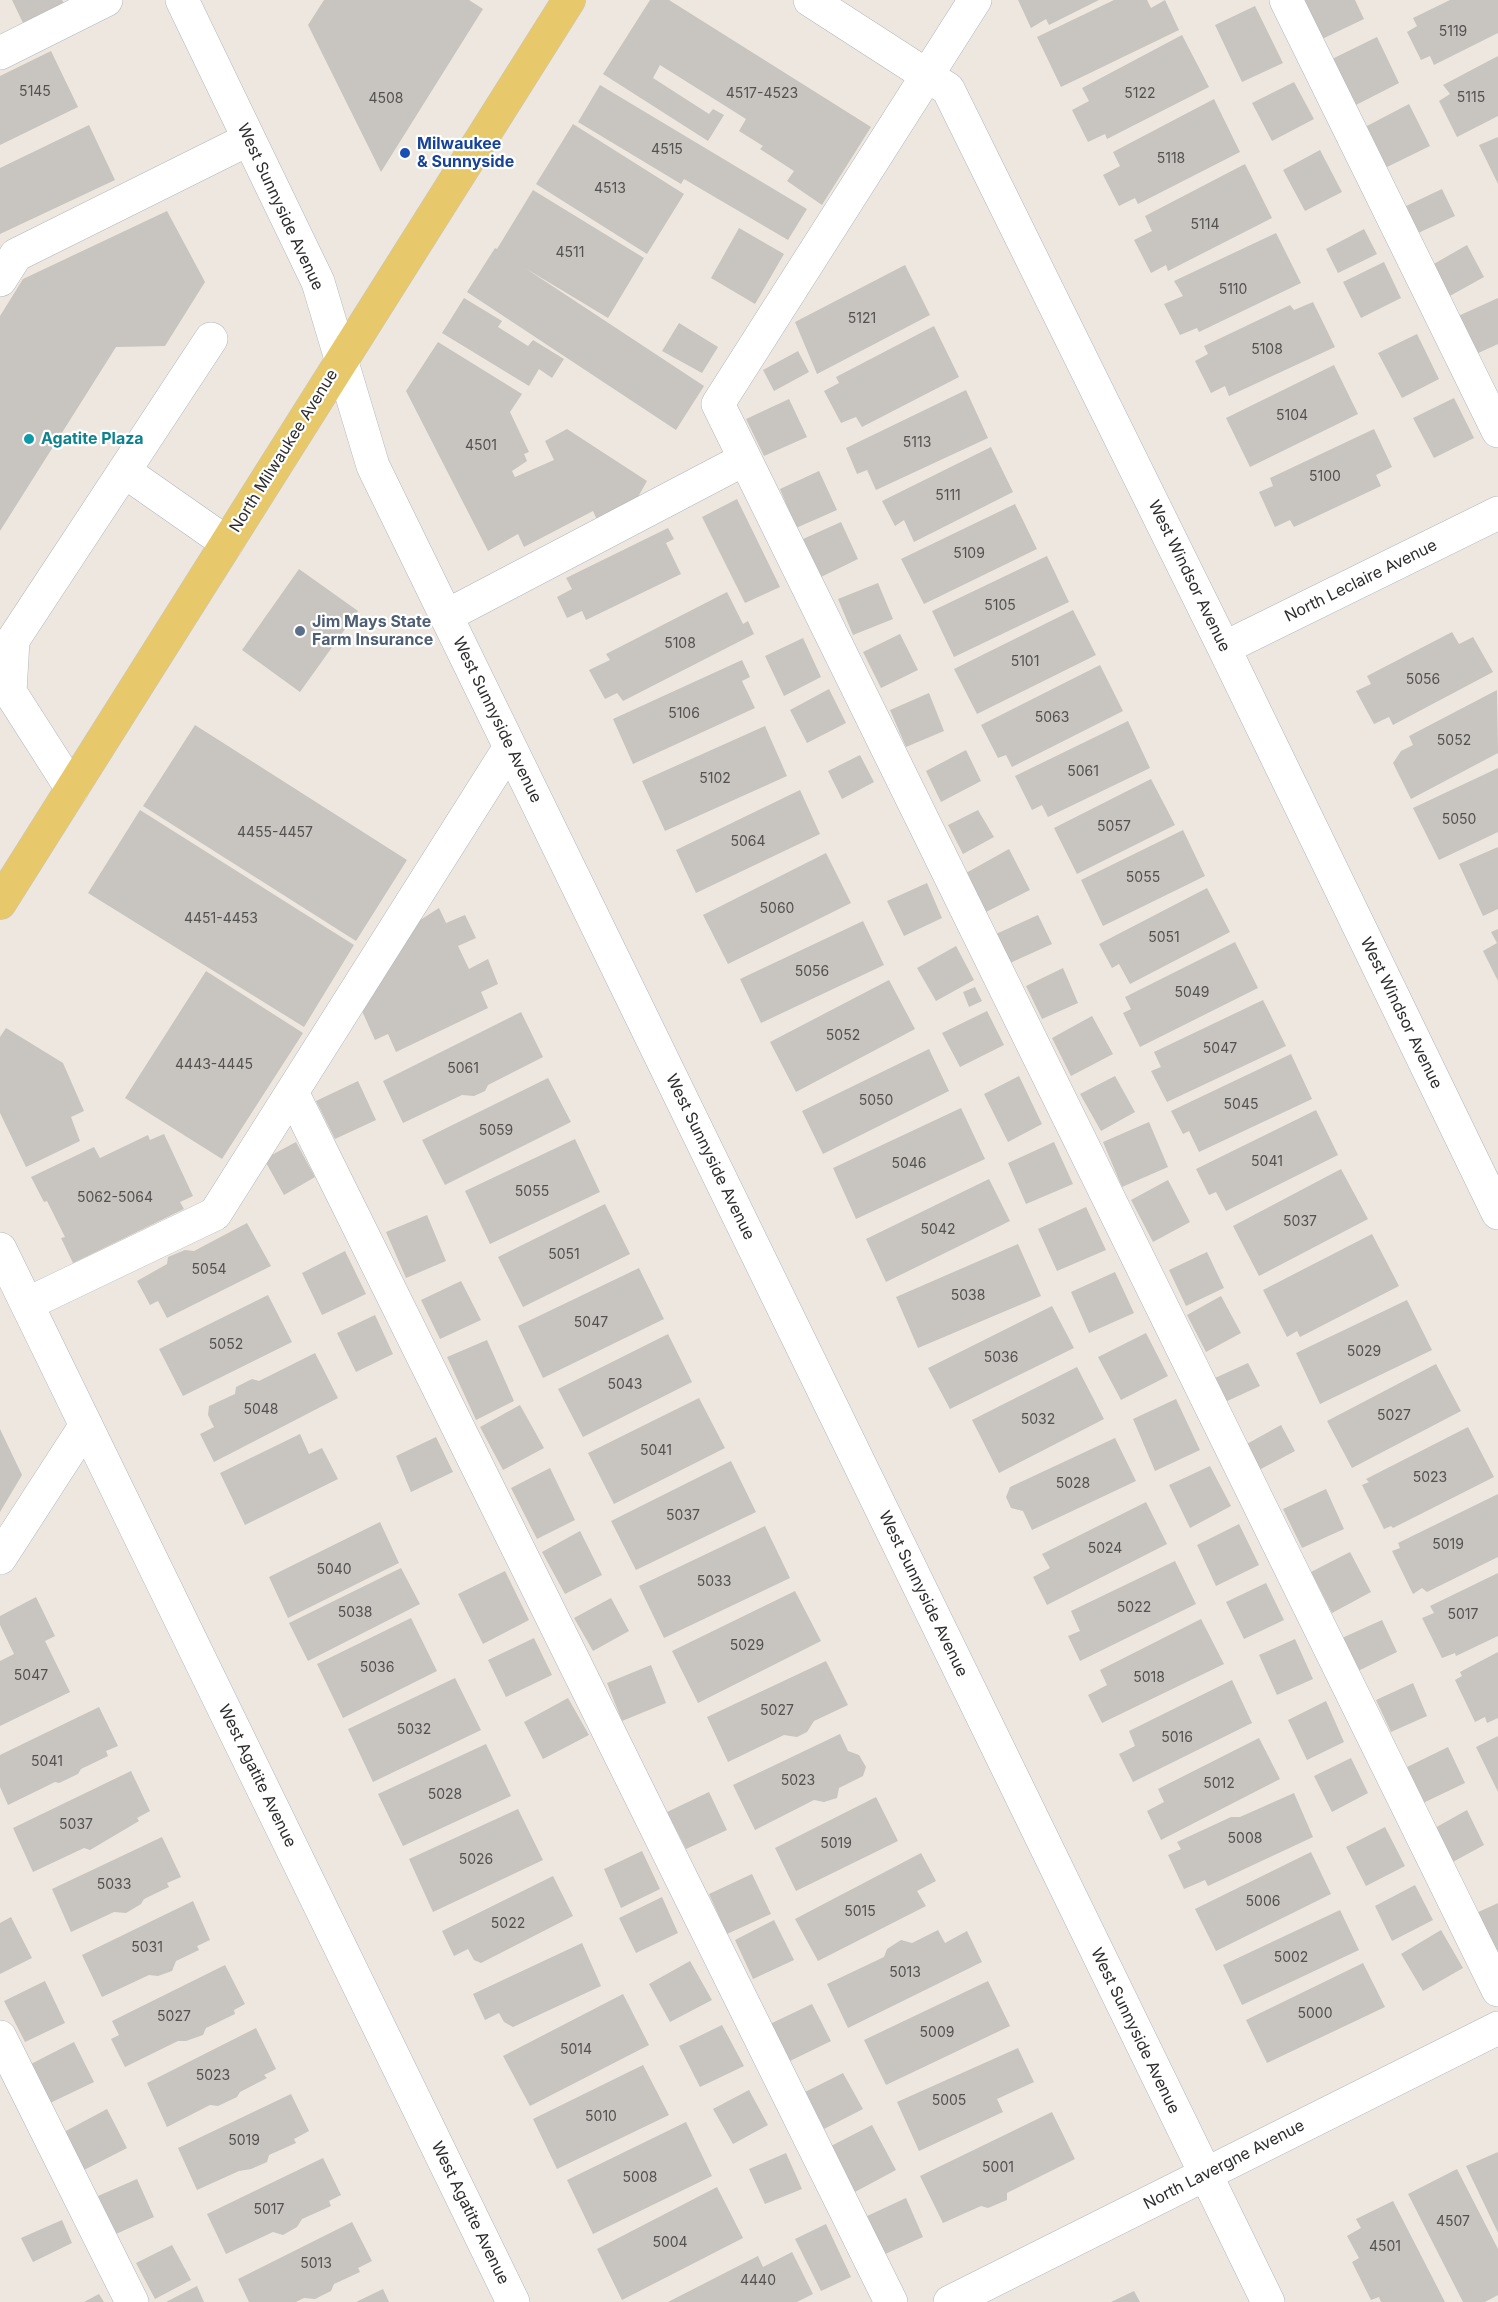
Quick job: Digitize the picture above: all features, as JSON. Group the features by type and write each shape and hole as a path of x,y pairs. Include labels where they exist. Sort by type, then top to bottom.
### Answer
{"main road":[{"name":"North Milwaukee Avenue","path":"0,903 569,0"}],"street":[{"path":"0,53 106,0"},
{"name":"West Sunnyside Avenue","path":"182,0 318,282 373,466 1268,2302"},
{"name":"West Windsor Avenue","path":"810,0 948,89 1224,648 1498,1213"},
{"path":"975,0 718,404 1498,1990"},
{"path":"1286,0 1498,431"},
{"path":"0,280 16,255 249,139"},
{"path":"72,789 10,692 13,640 211,339"},
{"path":"447,616 746,459"},
{"path":"124,471 227,543"},
{"name":"North Leclaire Avenue","path":"1224,648 1498,513"},
{"path":"27,1304 215,1214 510,747"},
{"path":"292,1092 891,2302"},
{"name":"West Agatite Avenue","path":"0,1250 513,2302"},
{"path":"0,1558 86,1425"},
{"name":"North Lavergne Avenue","path":"951,2302 1498,2028"},
{"path":"0,2037 132,2302"}],"building":[{"path":"12,0 62,0 64,3 23,23"},
{"path":"324,0 469,0 483,9 381,172 308,25"},
{"path":"650,0 669,0 871,127 822,205 787,181 794,171 760,149 763,146 739,131 746,119 660,65 653,78 709,114 713,109 724,115 708,141 603,74"},
{"path":"1018,0 1099,0 1049,25 1046,19 1031,28"},
{"path":"1114,0 1147,0 1151,8 1165,0 1179,30 1061,87 1037,37"},
{"path":"1303,0 1355,0 1364,19 1322,39"},
{"path":"1450,0 1498,0 1498,33 1434,65 1430,56 1421,60 1407,32 1417,26 1413,18"},
{"path":"1255,6 1283,63 1242,82 1215,25"},
{"path":"1182,35 1209,87 1107,139 1105,134 1088,142 1072,110 1089,101 1082,88"},
{"path":"1377,37 1399,83 1354,106 1332,59"},
{"path":"51,51 78,107 0,145 0,76"},
{"path":"1498,56 1498,116 1457,137 1439,101 1450,94 1443,85"},
{"path":"1294,82 1314,119 1272,141 1252,103"},
{"path":"600,85 807,209 788,240 684,179 681,184 578,122"},
{"path":"1214,99 1240,152 1138,204 1135,198 1119,206 1103,175 1120,166 1113,152"},
{"path":"1409,104 1430,146 1385,168 1365,127"},
{"path":"573,124 684,194 647,254 536,184"},
{"path":"89,125 115,180 0,234 0,168"},
{"path":"1498,137 1498,184 1479,145"},
{"path":"1320,150 1342,192 1305,211 1283,170"},
{"path":"1245,164 1272,218 1168,271 1166,265 1151,273 1134,240 1152,231 1145,216"},
{"path":"1442,189 1455,216 1416,234 1404,207"},
{"path":"533,190 644,258 608,318 525,268 704,386 676,430 467,292 495,248 497,249"},
{"name":"Agatite Plaza","path":"167,211 205,282 165,346 116,347 0,531 0,316 23,279"},
{"path":"739,228 784,254 755,304 711,278"},
{"path":"1364,229 1377,254 1338,273 1326,249"},
{"path":"1276,233 1301,283 1199,332 1197,328 1180,335 1164,304 1183,296 1174,281"},
{"path":"1467,245 1484,277 1448,297 1432,265"},
{"path":"1384,262 1401,298 1361,318 1343,282"},
{"path":"905,265 930,315 817,374 795,322"},
{"path":"464,298 502,321 498,327 528,346 533,340 564,359 552,378 539,369 529,386 442,333"},
{"path":"1498,298 1498,344 1474,355 1456,317"},
{"path":"1313,302 1335,347 1229,396 1225,386 1211,393 1195,361 1208,354 1204,346 1290,305 1294,310"},
{"path":"679,323 718,347 702,373 662,351"},
{"path":"934,326 959,377 862,427 856,417 841,423 824,391 839,383 836,377"},
{"path":"1417,334 1439,379 1402,398 1378,353"},
{"path":"438,342 522,394 510,412 529,452 524,454 527,461 512,471 515,477 554,460 545,441 567,429 647,481 634,504 598,522 593,511 524,547 518,534 488,551 406,391"},
{"path":"798,351 809,372 774,391 763,370"},
{"path":"1334,365 1358,414 1250,467 1226,418"},
{"path":"966,390 988,438 876,490 867,470 857,474 846,448"},
{"path":"1454,398 1474,438 1434,458 1413,418"},
{"path":"789,399 807,437 764,456 746,419"},
{"path":"1374,429 1392,467 1376,475 1381,486 1294,527 1290,520 1275,527 1259,492 1273,486 1270,478"},
{"path":"991,447 1013,492 914,542 904,520 895,526 882,501"},
{"path":"819,471 837,510 796,528 780,489"},
{"path":"737,499 780,587 745,603 702,517"},
{"path":"1015,504 1037,549 924,604 901,559"},
{"path":"841,522 858,559 821,577 803,539"},
{"path":"668,528 674,539 666,543 681,574 586,620 582,611 567,618 557,597 572,589 566,578"},
{"path":"1047,556 1069,602 954,657 932,611"},
{"name":"Jim Mays State Farm Insurance","path":"299,569 358,611 300,692 242,650"},
{"path":"878,583 893,619 853,635 838,599"},
{"path":"727,592 743,624 748,621 754,634 623,701 617,693 605,699 589,670 610,660 606,654"},
{"path":"1073,610 1096,655 977,714 954,669"},
{"path":"1452,632 1459,644 1473,637 1493,672 1393,725 1389,717 1374,724 1356,691 1371,684 1367,676"},
{"path":"900,634 918,670 881,688 863,652"},
{"path":"803,638 821,677 784,696 765,656"},
{"path":"742,660 750,677 742,681 755,708 633,764 613,719"},
{"path":"1100,665 1123,711 1012,767 1006,755 998,758 981,725"},
{"path":"829,689 846,723 807,743 790,710"},
{"path":"1497,690 1498,753 1411,799 1393,763 1401,751 1413,745 1409,736"},
{"path":"929,693 944,731 906,747 890,710"},
{"path":"1128,721 1150,768 1048,817 1042,805 1032,810 1015,776"},
{"path":"195,725 407,860 356,941 143,806"},
{"path":"765,726 787,776 665,831 642,781"},
{"path":"966,750 981,781 941,802 926,771"},
{"path":"860,755 874,782 842,799 828,771"},
{"path":"1498,768 1498,832 1439,860 1413,808"},
{"path":"1151,779 1175,825 1077,874 1054,828"},
{"path":"800,790 820,834 696,893 676,850"},
{"path":"140,810 354,945 304,1027 88,893"},
{"path":"978,810 994,837 963,854 948,825"},
{"path":"1183,830 1205,876 1103,926 1081,880"},
{"path":"1498,847 1498,909 1483,916 1459,864"},
{"path":"1009,849 1030,890 986,912 966,873"},
{"path":"826,853 851,903 728,964 703,915"},
{"path":"927,883 942,918 904,936 887,901"},
{"path":"1207,888 1230,932 1130,984 1119,964 1112,968 1099,944"},
{"path":"439,908 446,923 465,915 476,938 458,946 469,969 488,959 498,984 481,992 488,1008 396,1052 388,1034 375,1040 362,1011 414,924"},
{"path":"1038,915 1052,944 1010,963 996,934"},
{"path":"863,921 884,965 761,1023 740,979"},
{"path":"1498,929 1498,981 1483,951 1497,943 1491,932"},
{"path":"1235,942 1258,988 1140,1047 1123,1013 1131,1009 1125,997"},
{"path":"956,946 974,980 936,1001 917,968"},
{"path":"1063,968 1078,1003 1042,1019 1026,986"},
{"path":"206,971 303,1033 222,1159 125,1098"},
{"path":"889,980 915,1029 796,1092 770,1042"},
{"path":"975,987 982,1001 969,1007 963,992"},
{"path":"1263,1000 1286,1046 1167,1102 1151,1071 1161,1067 1154,1052"},
{"path":"987,1011 1004,1045 960,1067 942,1033"},
{"path":"521,1012 543,1057 488,1085 485,1091 474,1096 462,1095 403,1123 383,1081"},
{"path":"1092,1016 1113,1054 1071,1076 1052,1038"},
{"path":"6,1028 63,1063 84,1111 71,1117 80,1141 26,1167 0,1113 0,1037"},
{"path":"929,1049 949,1091 823,1154 802,1111"},
{"path":"1291,1054 1312,1099 1199,1152 1189,1131 1183,1134 1171,1111"},
{"path":"1019,1076 1042,1124 1008,1142 984,1094"},
{"path":"1115,1076 1135,1112 1101,1131 1080,1094"},
{"path":"548,1078 571,1122 445,1185 422,1140"},
{"path":"358,1081 376,1120 335,1139 316,1101"},
{"path":"961,1108 985,1159 856,1219 833,1168"},
{"path":"1316,1110 1338,1155 1226,1211 1216,1192 1209,1195 1196,1169"},
{"path":"1149,1122 1168,1167 1122,1187 1103,1142"},
{"path":"164,1134 193,1196 180,1202 184,1209 73,1263 61,1238 65,1237 47,1201 44,1202 31,1177 94,1147 100,1158 148,1135 150,1140"},
{"path":"575,1139 600,1192 490,1244 465,1191"},
{"path":"296,1142 315,1177 284,1195 264,1159"},
{"path":"1054,1142 1073,1184 1026,1204 1008,1163"},
{"path":"1341,1169 1368,1219 1259,1276 1233,1226"},
{"path":"989,1179 1010,1221 886,1282 866,1239"},
{"path":"1168,1180 1190,1222 1153,1242 1131,1200"},
{"path":"605,1204 630,1254 523,1307 498,1257"},
{"path":"1086,1207 1106,1250 1057,1271 1038,1229"},
{"path":"427,1215 446,1261 406,1278 386,1232"},
{"path":"247,1223 271,1266 167,1318 158,1301 150,1305 137,1281 167,1264 168,1257 185,1250 194,1251"},
{"path":"1372,1234 1399,1286 1300,1337 1297,1331 1287,1337 1263,1290"},
{"path":"1018,1244 1041,1296 918,1348 896,1297"},
{"path":"345,1251 366,1294 322,1315 302,1273"},
{"path":"1207,1252 1224,1288 1186,1306 1169,1270"},
{"path":"639,1268 664,1319 543,1378 518,1326"},
{"path":"1115,1272 1134,1313 1089,1333 1071,1292"},
{"path":"461,1281 481,1320 440,1339 421,1300"},
{"path":"268,1295 292,1342 183,1396 159,1349"},
{"path":"1221,1296 1241,1333 1206,1352 1187,1315"},
{"path":"1407,1300 1432,1350 1320,1404 1296,1353"},
{"path":"1052,1306 1074,1348 950,1409 928,1368"},
{"path":"375,1315 393,1354 356,1372 337,1333"},
{"path":"1146,1333 1168,1376 1121,1400 1098,1357"},
{"path":"668,1334 692,1382 583,1437 558,1389"},
{"path":"487,1340 514,1401 476,1420 447,1357"},
{"path":"315,1353 338,1398 214,1462 200,1434 214,1427 208,1415 209,1406 235,1394 236,1387 252,1379 259,1381"},
{"path":"1248,1363 1260,1386 1225,1402 1215,1378"},
{"path":"1436,1364 1461,1411 1352,1468 1327,1421"},
{"path":"1077,1367 1104,1419 999,1473 972,1420"},
{"path":"699,1398 725,1448 614,1504 588,1453"},
{"path":"1176,1399 1200,1450 1155,1471 1133,1419"},
{"path":"520,1405 544,1448 503,1470 480,1427"},
{"path":"1281,1425 1295,1451 1259,1470 1245,1445"},
{"path":"1468,1427 1494,1477 1393,1528 1391,1526 1384,1529 1362,1485 1369,1482 1366,1479"},
{"path":"0,1429 22,1475 0,1512"},
{"path":"300,1434 309,1454 322,1448 338,1479 245,1525 220,1473"},
{"path":"436,1437 453,1472 411,1492 396,1456"},
{"path":"1115,1438 1136,1481 1032,1530 1023,1511 1011,1508 1006,1497 1010,1487"},
{"path":"731,1461 756,1512 636,1570 611,1521"},
{"path":"1210,1466 1231,1506 1190,1528 1169,1485"},
{"path":"550,1468 575,1520 537,1539 511,1488"},
{"path":"1326,1489 1344,1529 1302,1548 1283,1509"},
{"path":"1498,1494 1498,1557 1427,1592 1422,1588 1413,1594 1392,1551 1400,1548 1398,1543"},
{"path":"1146,1502 1167,1544 1047,1605 1033,1577 1050,1568 1042,1554"},
{"path":"380,1522 399,1563 288,1618 269,1577"},
{"path":"1239,1524 1259,1565 1216,1586 1197,1545"},
{"path":"765,1526 790,1578 664,1638 639,1586"},
{"path":"580,1531 602,1575 565,1594 542,1552"},
{"path":"1350,1552 1371,1592 1332,1613 1311,1572"},
{"path":"1175,1561 1196,1604 1080,1661 1068,1636 1080,1631 1071,1611"},
{"path":"401,1568 420,1604 308,1661 289,1623"},
{"path":"505,1571 529,1620 483,1644 458,1594"},
{"path":"1498,1573 1498,1636 1456,1656 1455,1653 1442,1658 1422,1618 1434,1613 1430,1606"},
{"path":"1266,1583 1284,1620 1244,1639 1226,1602"},
{"path":"795,1591 821,1641 698,1703 672,1651"},
{"path":"36,1597 55,1636 45,1641 70,1692 0,1726 0,1661 14,1654 0,1625 0,1616"},
{"path":"611,1598 629,1631 593,1651 574,1618"},
{"path":"411,1618 437,1671 343,1718 317,1664"},
{"path":"1201,1619 1224,1664 1102,1723 1088,1695 1107,1685 1100,1670"},
{"path":"1382,1620 1397,1652 1358,1671 1342,1638"},
{"path":"534,1638 552,1675 506,1697 488,1660"},
{"path":"1295,1639 1313,1679 1277,1695 1259,1655"},
{"path":"1498,1652 1498,1718 1487,1723 1485,1717 1475,1722 1455,1680 1462,1676 1460,1672"},
{"path":"826,1661 848,1705 814,1721 807,1732 797,1737 784,1735 728,1762 707,1717"},
{"path":"651,1665 666,1703 622,1721 607,1683"},
{"path":"455,1678 481,1730 373,1782 348,1729"},
{"path":"1232,1680 1252,1723 1133,1782 1119,1754 1135,1746 1129,1731"},
{"path":"1413,1683 1427,1716 1391,1732 1376,1700"},
{"path":"568,1698 589,1735 543,1759 524,1722"},
{"path":"1326,1701 1344,1742 1307,1760 1288,1720"},
{"path":"99,1707 118,1746 106,1751 108,1756 81,1769 78,1774 59,1783 55,1782 8,1805 0,1787 0,1755"},
{"path":"840,1734 848,1751 859,1755 866,1767 863,1776 839,1788 837,1798 824,1802 814,1800 755,1830 733,1785"},
{"path":"1498,1736 1498,1792 1476,1747"},
{"path":"1259,1738 1280,1779 1161,1840 1147,1811 1164,1802 1158,1789"},
{"path":"486,1744 511,1796 403,1846 378,1794"},
{"path":"1448,1747 1465,1783 1423,1803 1407,1767"},
{"path":"1351,1758 1368,1793 1332,1812 1314,1776"},
{"path":"131,1771 150,1811 137,1818 139,1821 90,1850 84,1848 33,1872 13,1828"},
{"path":"709,1792 727,1830 686,1849 667,1812"},
{"path":"1294,1793 1313,1837 1208,1886 1205,1880 1184,1889 1168,1855 1181,1849 1177,1842 1231,1817 1240,1817"},
{"path":"876,1797 898,1841 796,1891 775,1848"},
{"path":"518,1809 543,1860 433,1912 409,1859"},
{"path":"1467,1810 1484,1845 1451,1863 1433,1829"},
{"path":"1385,1827 1405,1866 1366,1886 1346,1847"},
{"path":"162,1837 181,1877 167,1883 169,1887 144,1899 141,1904 126,1913 114,1912 71,1932 52,1889"},
{"path":"642,1851 660,1889 621,1908 604,1869"},
{"path":"1311,1852 1331,1894 1216,1951 1195,1909"},
{"path":"921,1853 936,1881 917,1891 926,1906 818,1961 795,1919"},
{"path":"752,1874 771,1914 727,1934 709,1894"},
{"path":"553,1876 573,1916 481,1963 474,1960 468,1949 454,1956 442,1931"},
{"path":"1415,1885 1433,1920 1392,1941 1375,1906"},
{"path":"662,1897 678,1933 636,1953 619,1918"},
{"path":"193,1901 210,1940 197,1946 199,1950 176,1961 172,1971 158,1976 149,1975 102,1997 82,1955"},
{"path":"1498,1903 1498,1953 1474,1914"},
{"path":"1340,1910 1359,1950 1242,2005 1223,1965"},
{"path":"11,1917 32,1958 0,1974 0,1923"},
{"path":"774,1920 794,1960 753,1979 735,1940"},
{"path":"938,1930 945,1943 967,1931 982,1962 848,2028 827,1984 884,1957 887,1949 901,1940 912,1943"},
{"path":"1441,1930 1463,1968 1423,1991 1401,1954"},
{"path":"582,1943 601,1986 513,2027 504,2022 499,2013 485,2020 473,1994"},
{"path":"690,1961 712,2000 670,2022 649,1984"},
{"path":"1363,1963 1385,2007 1267,2063 1246,2020"},
{"path":"225,1965 245,2004 234,2010 235,2014 206,2028 203,2035 186,2041 178,2041 125,2067 111,2039 119,2035 112,2021"},
{"path":"45,1981 65,2023 25,2042 4,2001"},
{"path":"988,1981 1010,2026 886,2085 864,2040"},
{"path":"623,1994 649,2045 530,2106 503,2056"},
{"path":"812,2004 831,2041 790,2061 770,2024"},
{"path":"722,2025 744,2066 700,2087 679,2046"},
{"path":"256,2028 276,2069 264,2075 267,2078 240,2092 237,2097 218,2106 210,2105 167,2127 147,2083"},
{"path":"74,2042 94,2082 48,2104 29,2065"},
{"path":"1018,2048 1034,2082 997,2099 1003,2112 919,2151 897,2102"},
{"path":"643,2065 669,2115 557,2169 533,2119"},
{"path":"843,2073 863,2109 824,2129 805,2092"},
{"path":"749,2090 768,2125 733,2144 713,2109"},
{"path":"291,2094 309,2131 294,2139 296,2143 269,2155 267,2162 239,2171 197,2190 178,2148"},
{"path":"107,2109 127,2148 84,2170 64,2132"},
{"path":"1052,2112 1075,2159 1007,2193 1007,2200 988,2208 981,2206 943,2223 920,2176"},
{"path":"686,2122 712,2176 593,2234 567,2180"},
{"path":"872,2125 896,2170 853,2193 829,2147"},
{"path":"1498,2152 1498,2233 1466,2166"},
{"path":"786,2153 802,2189 765,2204 749,2169"},
{"path":"323,2158 341,2195 329,2201 331,2206 302,2219 297,2227 283,2235 273,2232 226,2254 207,2214"},
{"path":"1457,2169 1498,2249 1498,2295 1485,2302 1463,2302 1408,2194"},
{"path":"137,2179 154,2217 116,2234 98,2196"},
{"path":"717,2187 743,2238 622,2300 597,2249"},
{"path":"906,2198 923,2237 883,2255 865,2217"},
{"path":"1393,2201 1445,2302 1381,2302 1379,2297 1371,2300 1352,2262 1359,2258 1347,2236 1361,2228 1356,2219"},
{"path":"62,2220 72,2243 33,2262 21,2238"},
{"path":"352,2222 372,2261 358,2268 360,2272 334,2284 331,2291 315,2299 304,2298 296,2302 249,2302 238,2279"},
{"path":"826,2224 851,2277 821,2291 795,2239"},
{"path":"172,2245 191,2280 155,2299 136,2263"},
{"path":"792,2252 813,2294 797,2302 668,2302 758,2256 763,2267"},
{"path":"197,2286 204,2302 166,2302"},
{"path":"383,2289 389,2302 356,2302"},
{"path":"1134,2291 1140,2302 1111,2302"},
{"path":"99,2294 104,2302 84,2302"}],"place":[{"name":"Milwaukee & Sunnyside","path":"405,153"},
{"name":"Agatite Plaza","path":"29,439"},
{"name":"Jim Mays State Farm Insurance","path":"300,631"}]}
